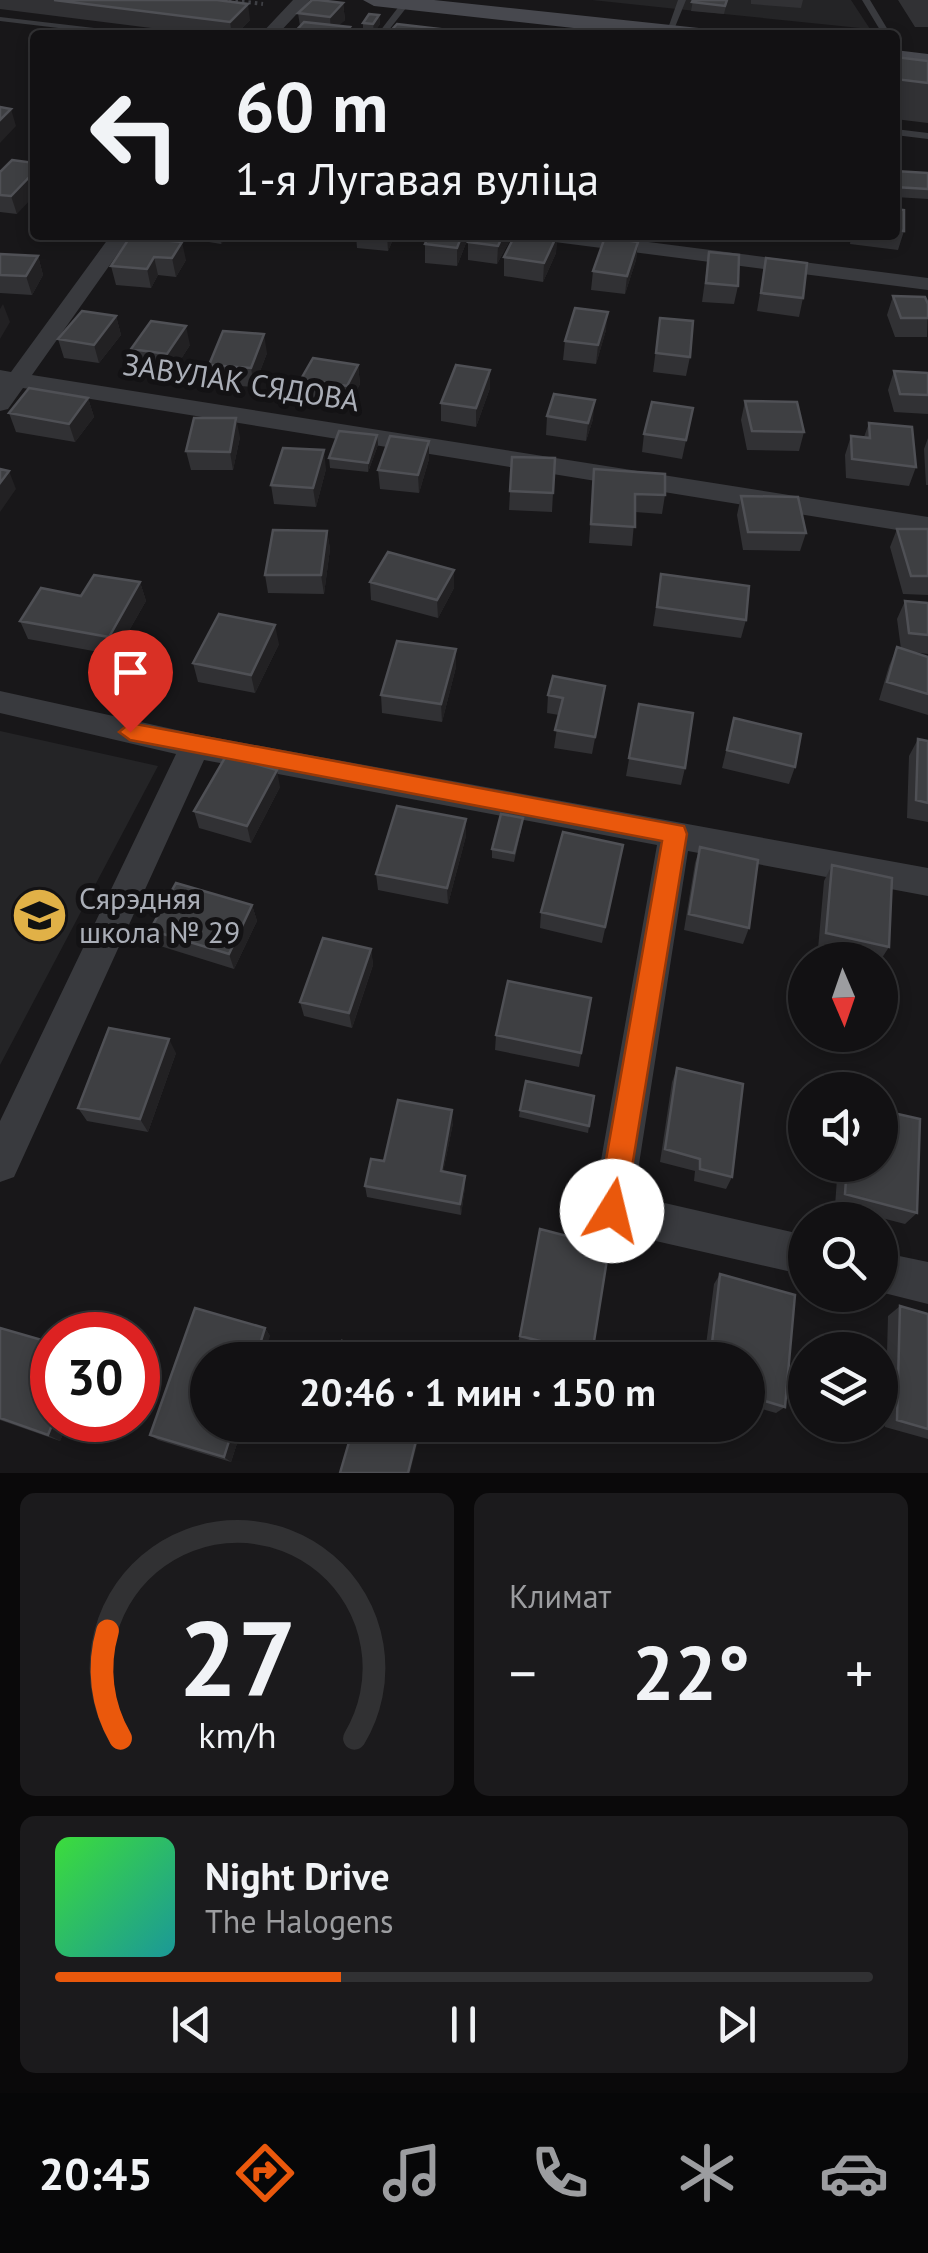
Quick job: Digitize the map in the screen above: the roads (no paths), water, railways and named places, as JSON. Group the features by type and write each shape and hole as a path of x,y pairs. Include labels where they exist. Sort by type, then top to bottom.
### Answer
{"main road":[{"path":"374,0 650,30"},
{"path":"900,55 928,61"}],"street":[{"path":"273,30 302,0"},
{"path":"0,404 9,378 117,240"},
{"path":"585,240 928,284"},
{"name":"ЗАВУЛАК СЯДОВА","path":"9,378 928,526"},
{"path":"0,702 195,746 928,882"},
{"path":"0,1163 195,746"},
{"path":"675,834 612,1211 788,1251"},
{"path":"898,1276 928,1283"}],"lane":[{"path":"670,30 681,0"},
{"path":"866,0 884,30"},
{"path":"385,30 406,4"},
{"path":"0,19 94,30"},
{"path":"900,133 928,136"}],"place":[{"name":"Сярэдняя школа № 29","path":"40,916"}]}
